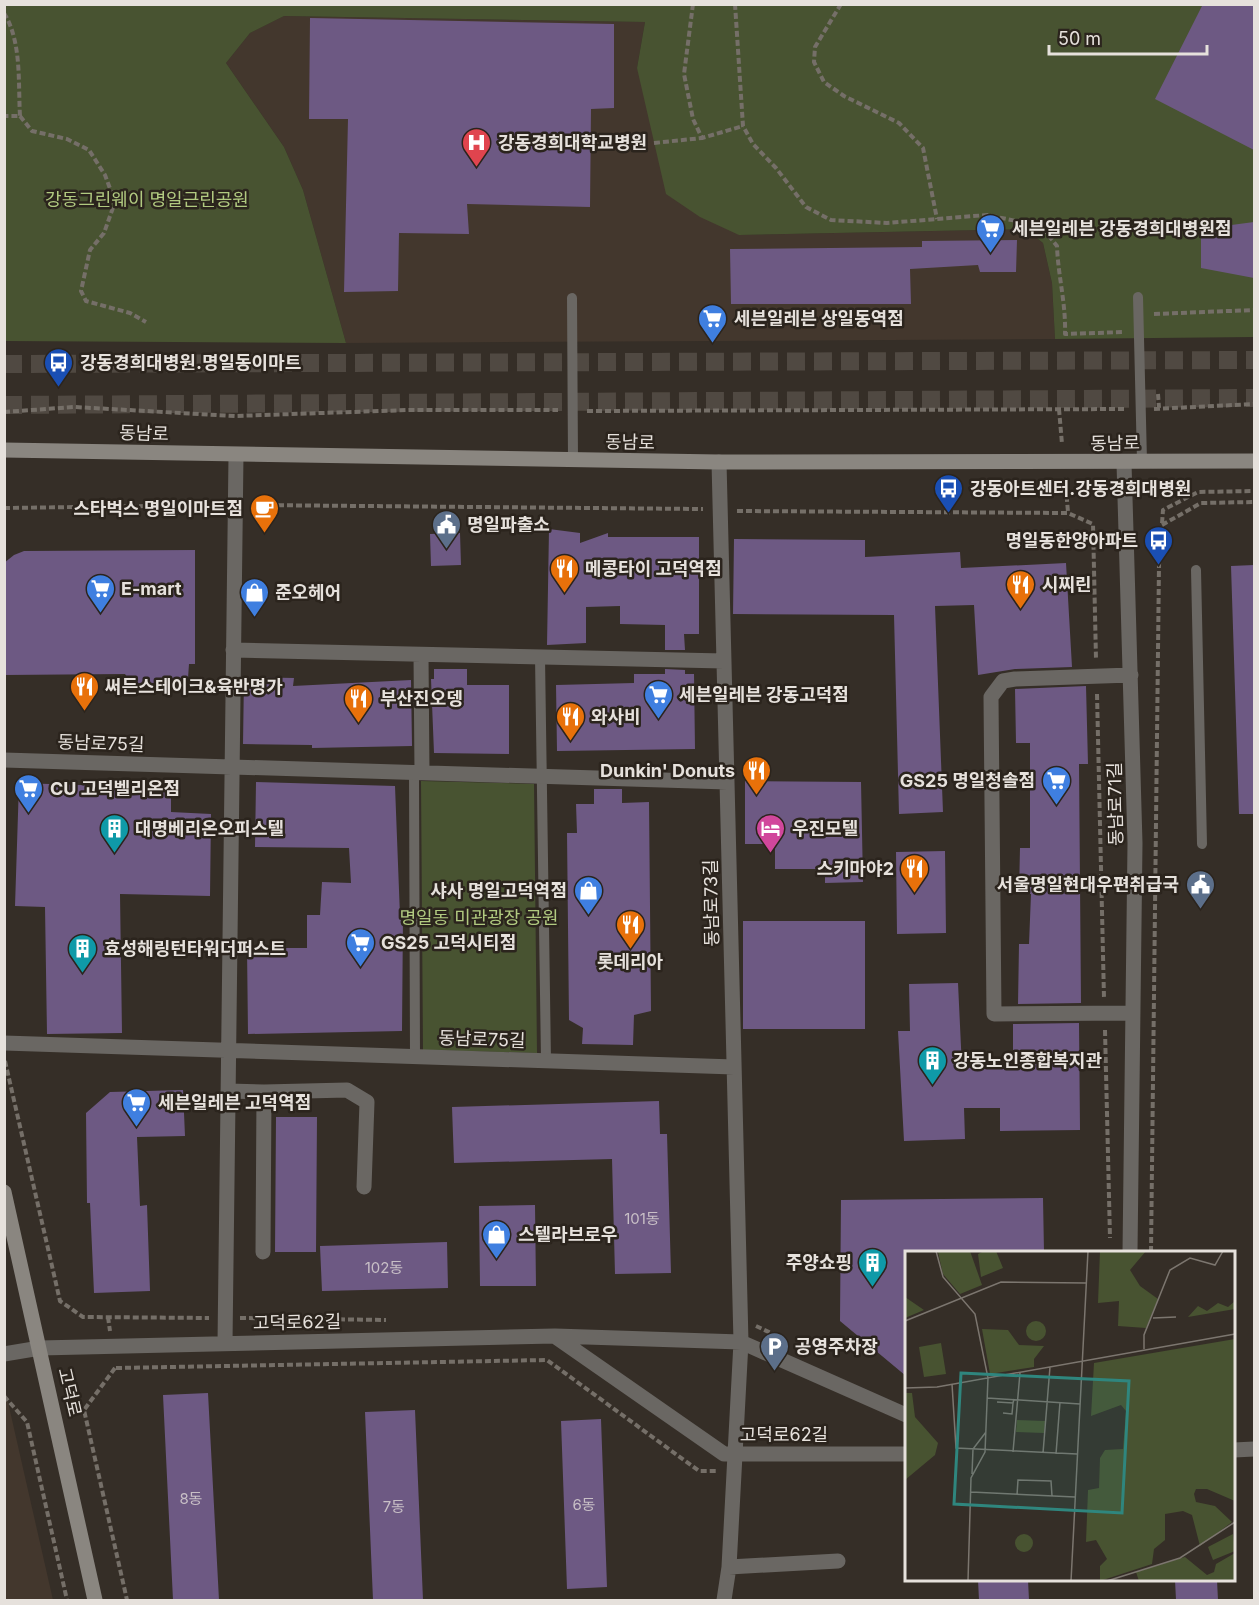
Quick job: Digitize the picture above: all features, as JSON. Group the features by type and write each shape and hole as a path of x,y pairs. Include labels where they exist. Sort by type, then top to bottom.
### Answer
{"main road":[{"name":"동남로","path":"4,450 719,462 1254,461"},
{"name":"고덕로","path":"4,1192 95,1600"}],"street":[{"path":"225,1343 236,454"},
{"name":"동남로73길","path":"719,462 712,509 724,661 741,1342 729,1567 724,1600"},
{"name":"동남로71길","path":"1124,463 1135,843 1130,1251"},
{"path":"233,650 724,661"},
{"path":"418,772 421,654"},
{"path":"1131,675 1003,681 991,696 993,1014 1133,1013"},
{"name":"동남로75길","path":"4,760 727,782"},
{"name":"동남로75길","path":"4,1043 734,1067"},
{"path":"228,1091 347,1090 367,1102 364,1187"},
{"path":"263,1252 264,1092"},
{"name":"고덕로62길","path":"555,1336 724,1454 905,1454"},
{"name":"고덕로62길","path":"4,1354 40,1348 555,1336 741,1342 905,1415"},
{"path":"1235,1450 1254,1449"},
{"path":"729,1567 838,1561"}],"lane":[{"path":"1138,297 1142,461"},
{"path":"572,298 573,460"},
{"path":"1196,570 1202,844"},
{"path":"540,657 546,1061"},
{"path":"415,1057 418,772"}],"path":[{"path":"693,4 684,74 693,119 702,138"},
{"path":"735,4 743,126 753,144 776,168 806,207 831,220 887,223 987,215 1041,226 1058,246 1058,274 1065,311 1065,334 1124,332 1124,315 1254,310"},
{"path":"841,4 815,47 814,62 824,82 844,96 899,123 923,148 937,219"},
{"path":"4,13 11,24 16,55 20,116 32,130 67,139 88,150 105,175 116,202 104,233 90,250 81,291 86,301 130,313 146,322"},
{"path":"4,116 20,116"},
{"path":"654,143 702,138 743,126"},
{"path":"4,412 74,407 235,416 409,410 1141,409 1254,404"},
{"path":"1151,1251 1163,510 1198,492 1254,491"},
{"path":"1161,526 1201,502 1254,502"},
{"path":"4,508 235,505 1068,513 1093,524 1110,1240"},
{"path":"705,521 712,509"},
{"path":"4,1057 60,1301 83,1317 392,1320"},
{"path":"127,1600 84,1410 116,1368 476,1361"},
{"path":"4,1396 27,1422 67,1600"}],"shaded area":[{"name":"강동경희대학교병원","path":"284,16 645,22 637,68 739,235 1027,229 1043,243 1052,283 1055,339 346,343 303,190 284,147 226,63 250,33"},
{"path":"5,1389 53,1600 5,1600"}],"green space":[{"name":"강동그린웨이 명일근린공원","path":"5,5 1254,5 1254,337 1055,339 1052,283 1043,243 1026,229 739,235 700,217 666,194 637,68 645,22 284,16 250,33 226,63 284,147 303,190 346,343 5,341"},
{"name":"명일동 미관광장 공원","path":"421,781 534,784 537,1053 423,1050"}],"building":[{"path":"1203,4 1254,4 1254,150 1155,99"},
{"name":"강동경희대학교병원","path":"310,18 614,24 614,108 591,109 590,207 467,204 469,234 399,233 398,291 344,292 348,119 309,119"},
{"path":"1254,222 1254,278 1201,268 1201,229"},
{"path":"1017,240 1016,272 980,272 978,265 910,269 911,304 731,304 730,249 922,247 922,241"},
{"path":"549,529 580,533 580,543 608,533 608,537 699,537 699,634 684,634 685,650 665,650 665,625 620,624 620,606 586,607 586,643 547,645"},
{"name":"명일파출소","path":"460,533 461,565 431,566 430,534"},
{"path":"734,539 865,540 865,557 960,552 961,568 1066,563 1072,667 1015,669 978,675 974,605 935,606 943,812 899,814 894,615 733,614"},
{"name":"E-mart","path":"195,550 195,664 189,664 188,678 159,679 156,683 131,683 125,674 4,675 4,563 14,555 24,551"},
{"path":"1254,565 1254,814 1239,814 1231,566"},
{"path":"434,669 467,669 467,685 509,685 509,754 434,753 431,679 434,679"},
{"path":"665,669 685,670 685,674 694,674 695,749 557,751 556,685 634,683 634,674 665,674"},
{"path":"244,677 294,678 293,686 411,680 412,746 312,748 312,745 243,744"},
{"path":"1086,686 1088,764 1079,764 1081,1003 1018,1004 1019,944 1029,944 1031,894 1019,893 1020,848 1030,848 1030,743 1016,743 1015,689"},
{"path":"745,781 861,782 863,882 825,883 825,869 775,869 775,844 745,844"},
{"path":"256,782 395,786 400,916 403,916 402,1031 248,1034 247,948 307,948 307,915 320,915 322,882 351,883 349,848 255,847"},
{"name":"대명베리온오피스텔","path":"19,783 171,788 171,812 211,814 210,896 120,894 122,1033 47,1034 45,907 15,906"},
{"path":"594,789 622,789 622,803 649,802 651,1011 634,1015 633,1045 582,1044 583,1028 569,1020 567,833 577,833 576,804 594,804"},
{"path":"945,851 946,933 897,934 896,852"},
{"path":"743,921 865,921 865,1029 743,1029"},
{"path":"958,983 962,1068 1013,1067 1013,1024 1079,1023 1080,1130 1000,1131 1000,1108 964,1108 965,1139 904,1141 898,1031 910,1031 909,984"},
{"path":"183,1090 185,1136 137,1137 140,1206 147,1205 150,1291 94,1293 90,1203 87,1203 86,1113 110,1092"},
{"path":"659,1101 660,1134 667,1134 671,1273 615,1274 612,1159 454,1163 452,1107"},
{"path":"276,1117 317,1117 316,1252 275,1252"},
{"name":"주양쇼핑","path":"1043,1198 1044,1251 905,1251 905,1375 840,1321 841,1200"},
{"path":"535,1205 536,1286 480,1286 479,1206"},
{"path":"447,1242 448,1288 322,1291 320,1246"},
{"path":"208,1393 219,1600 173,1600 163,1395"},
{"path":"415,1410 423,1600 373,1600 365,1412"},
{"path":"601,1419 607,1587 567,1589 561,1421"},
{"path":"978,1581 1028,1581 1029,1600 979,1600"},
{"path":"1175,1581 1217,1581 1218,1600 1176,1600"}],"tunnel":[{"path":"4,364 1254,360"},
{"path":"4,405 1254,398"}],"place":[{"name":"강동경희대학교병원","path":"477,168"},
{"name":"세븐일레븐 강동경희대병원점","path":"991,254"},
{"name":"세븐일레븐 상일동역점","path":"713,344"},
{"name":"강동경희대병원.명일동이마트","path":"59,388"},
{"name":"강동아트센터.강동경희대병원","path":"949,514"},
{"name":"스타벅스 명일이마트점","path":"264,534"},
{"name":"명일파출소","path":"446,550"},
{"name":"명일동한양아파트","path":"1159,566"},
{"name":"메콩타이 고덕역점","path":"564,594"},
{"name":"시찌린","path":"1021,610"},
{"name":"E-mart","path":"100,614"},
{"name":"준오헤어","path":"254,618"},
{"name":"써든스테이크&육반명가","path":"84,712"},
{"name":"세븐일레븐 강동고덕점","path":"658,720"},
{"name":"부산진오뎅","path":"359,724"},
{"name":"와사비","path":"570,742"},
{"name":"Dunkin' Donuts","path":"756,796"},
{"name":"GS25 명일청솔점","path":"1056,806"},
{"name":"CU 고덕벨리온점","path":"29,814"},
{"name":"대명베리온오피스텔","path":"114,854"},
{"name":"우진모텔","path":"771,854"},
{"name":"스키마야2","path":"915,894"},
{"name":"서울명일현대우편취급국","path":"1200,910"},
{"name":"샤사 명일고덕역점","path":"588,916"},
{"name":"롯데리아","path":"630,950"},
{"name":"GS25 고덕시티점","path":"360,968"},
{"name":"효성해링턴타워더퍼스트","path":"83,974"},
{"name":"강동노인종합복지관","path":"932,1086"},
{"name":"세븐일레븐 고덕역점","path":"137,1128"},
{"name":"스텔라브로우","path":"497,1260"},
{"name":"주양쇼핑","path":"873,1288"},
{"name":"공영주차장","path":"774,1372"}]}
